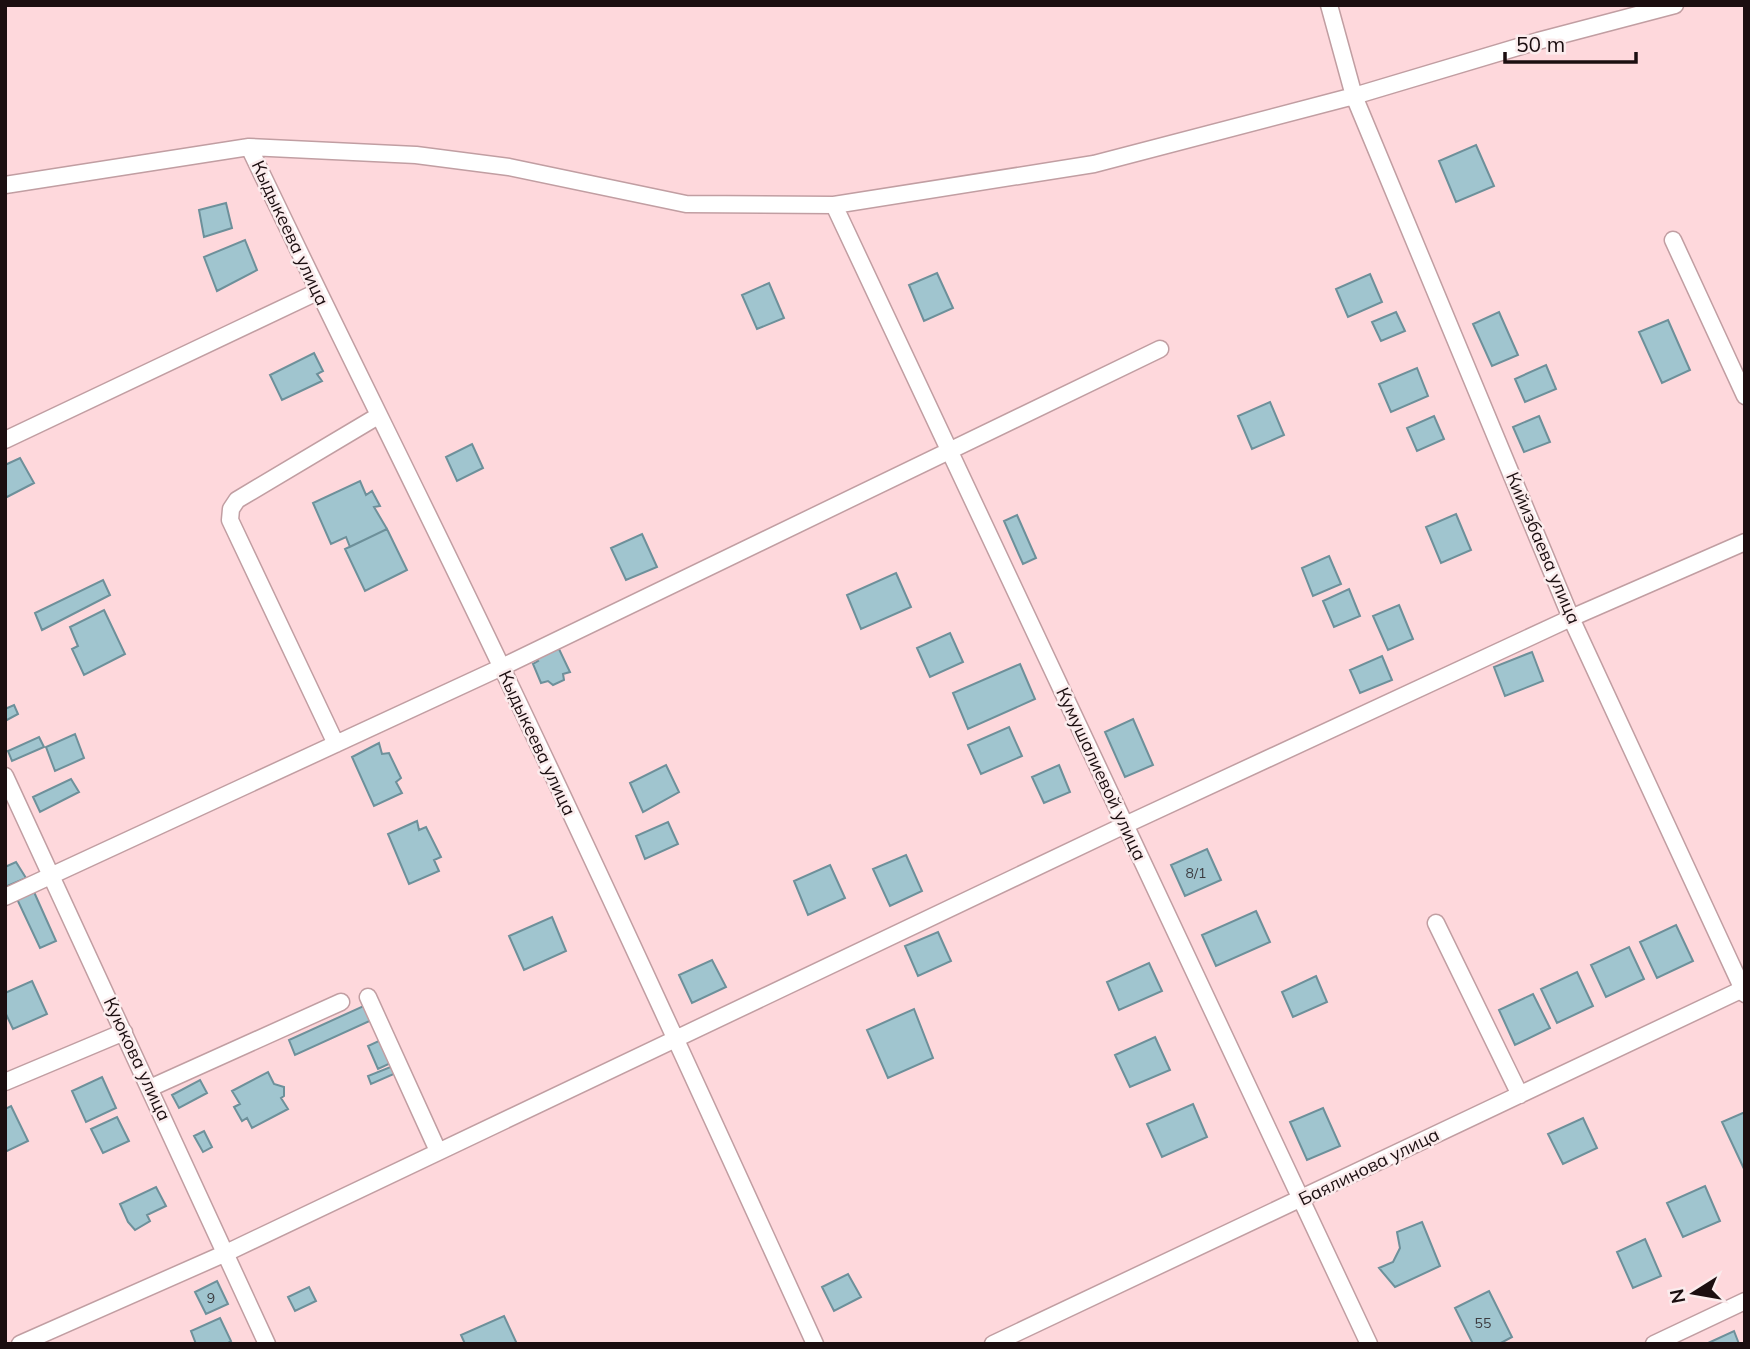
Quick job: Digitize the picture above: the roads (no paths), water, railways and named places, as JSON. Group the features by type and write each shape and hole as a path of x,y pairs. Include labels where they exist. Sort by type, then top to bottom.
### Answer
{"street":[{"name":"Кийизбаева улица","path":"1329,5 1354,96 1572,618 1744,990"},
{"path":"5,185 249,148 416,155 509,167 686,204 834,205 1094,164 1354,96 1538,41 1675,5"},
{"name":"Кыдыкеева улица","path":"249,148 502,667 676,1038 815,1344"},
{"name":"Кумушалиевой улица","path":"834,205 1368,1344"},
{"path":"1673,240 1745,396"},
{"path":"5,440 317,292"},
{"path":"5,897 502,667 1160,349"},
{"path":"336,744 230,520 237,500 378,416"},
{"path":"20,1344 226,1253 1125,825 1572,618 1745,542"},
{"name":"Куюкова улица","path":"5,776 267,1344"},
{"path":"1436,923 1520,1095"},
{"name":"Баялинова улица","path":"993,1344 1744,990"},
{"path":"368,998 438,1151"},
{"path":"150,1088 341,1002"},
{"path":"5,1082 124,1031"},
{"path":"1654,1344 1745,1301"}]}
